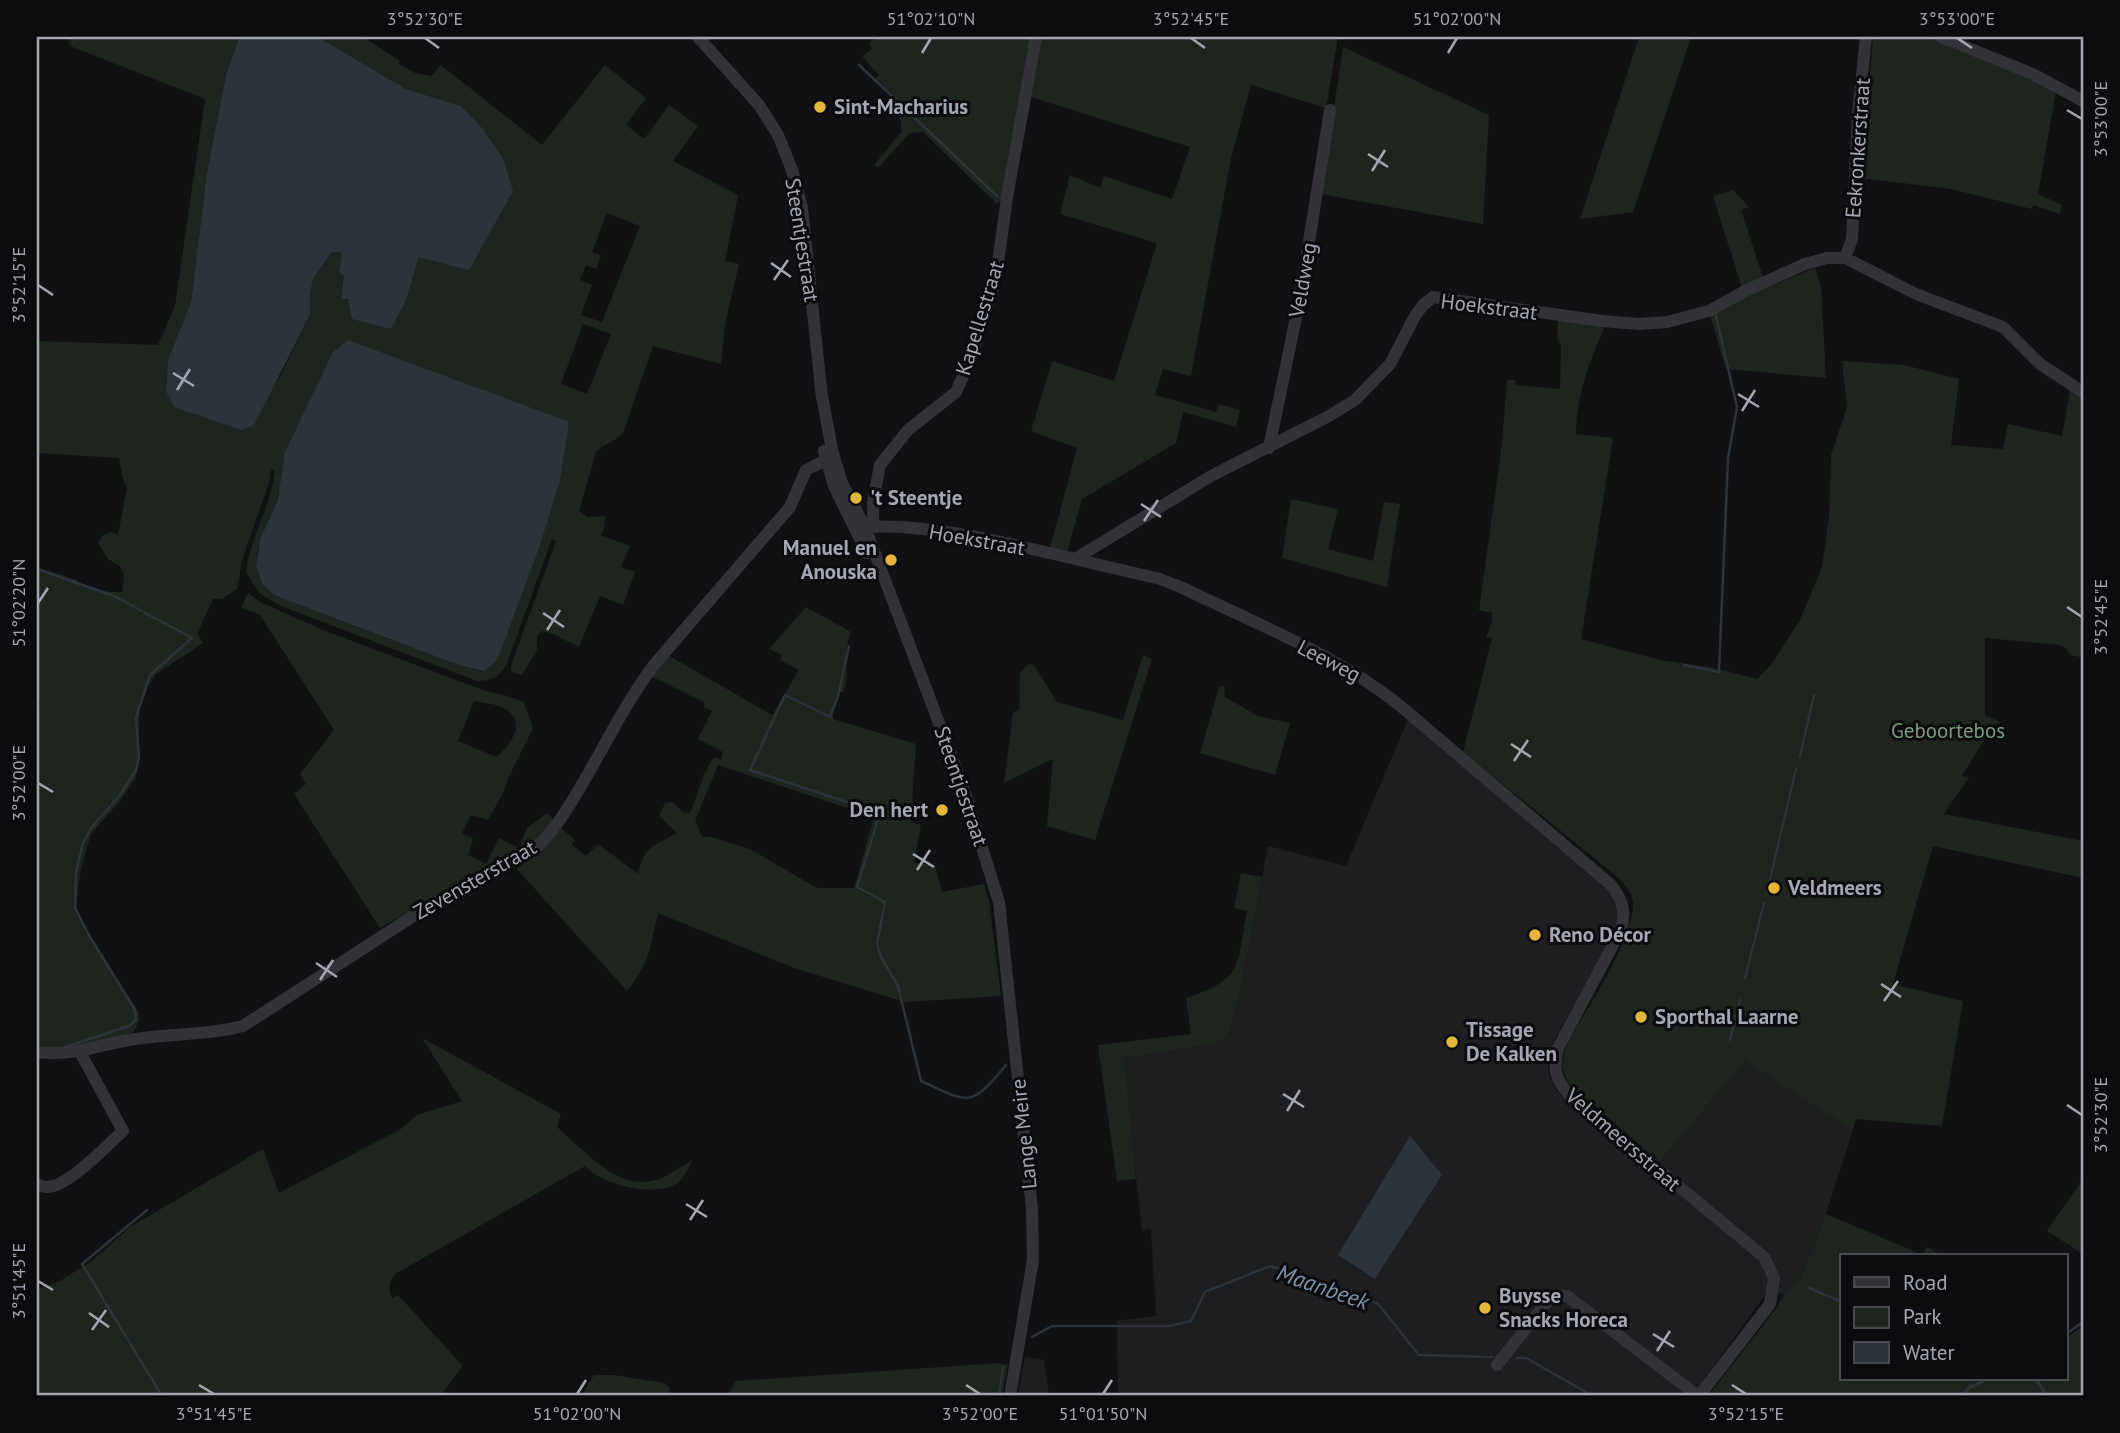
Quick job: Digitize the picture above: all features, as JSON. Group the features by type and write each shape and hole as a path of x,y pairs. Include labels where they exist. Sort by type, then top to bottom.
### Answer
{"street":[{"name":"Steentjestraat","path":"698,37 759,105 778,135 792,170 802,207 829,458 864,527 962,784 991,873"},
{"name":"Kapellestraat","path":"864,527 873,502 880,465 908,430 956,392 970,363 998,262 1013,157 1036,37"},
{"name":"Eekronkerstraat","path":"1845,258 1852,239 1858,113 1866,37"},
{"path":"1941,37 2033,74 2083,101"},
{"name":"Veldweg","path":"1269,448 1300,298 1330,110"},
{"name":"Hoekstraat","path":"864,527 960,535 1075,559 1211,476 1269,448 1355,400 1390,363 1415,316 1423,305 1433,298 1602,321 1639,324 1667,322 1709,311 1745,291 1805,264 1827,258 1845,258"},
{"path":"1845,258 1916,294 2003,327 2040,364 2083,392"},
{"name":"Zevensterstraat","path":"37,1052 79,1052 130,1040 222,1032 243,1026 429,906 530,853 541,844 564,815 637,688 653,666 790,507 806,470 829,458"},
{"name":"Leeweg","path":"1075,559 1160,579 1183,588 1343,666 1398,704 1545,829"},
{"name":"Veldmeersstraat","path":"1497,1365 1550,1298 1559,1294 1567,1296 1698,1396 1770,1304 1774,1278 1764,1257 1653,1167 1571,1097 1560,1084 1554,1067 1559,1048 1621,930 1625,917 1618,893 1611,884 1545,829"},
{"name":"Lange Meire","path":"991,873 999,902 1032,1209 1033,1260 1010,1396"},
{"path":"37,1184 46,1187 58,1185 123,1131 79,1052"}],"shaded area":[{"path":"1408,719 1610,892 1617,904 1617,928 1557,1035 1548,1062 1549,1076 1557,1091 1572,1108 1652,1172 1745,1059 1853,1130 1826,1214 1800,1281 1785,1293 1765,1295 1692,1396 1118,1396 1117,1321 1156,1316 1151,1229 1142,1231 1123,1058 1214,1044 1228,1034 1239,998 1268,846 1346,866"},
{"path":"1025,1357 1044,1360 1049,1396 1018,1396"}],"green space":[{"path":"69,37 239,37 226,75 207,172 191,302 168,360 278,381 310,315 313,279 331,253 339,252 343,255 339,271 344,275 341,299 406,300 461,106 406,89 318,37 363,37 400,61 398,64 415,73 431,76 441,65 542,145 605,65 646,98 626,125 644,139 669,105 698,126 673,161 738,195 725,261 739,264 725,324 721,364 653,346 623,433 596,452 579,511 588,517 605,516 604,529 600,535 630,546 621,567 635,572 623,605 600,596 579,647 542,631 537,636 537,650 522,675 511,672 511,666 556,541 552,539 506,666 494,678 477,681 281,606 260,594 246,572 273,484 275,471 271,469 269,483 243,557 237,589 222,599 213,599 197,634 203,643 156,674 147,687 139,705 139,764 135,779 91,834 81,868 76,907 85,927 139,1013 139,1021 133,1033 75,1048 37,1049 37,710 41,702 37,700 37,567 77,580 78,584 109,592 122,592 124,576 120,566 108,559 98,543 103,535 111,532 118,535 127,488 119,458 37,453 37,341 158,345 175,306 205,99 70,46","holes":["607,213 640,226 602,322 581,315 592,285 580,280 586,265 596,269 601,256 592,252","583,324 611,334 587,394 561,384","285,452 484,671 458,665 274,595 258,571 257,559 258,548 281,482"]},
{"path":"879,37 1031,37 1002,199 997,204 923,132 910,133 878,168 874,165 902,131 899,111 893,106 895,100 874,80 879,75 862,56 872,49 869,43"},
{"path":"1040,37 1338,37 1326,108 1251,85 1231,158 1191,376 1163,369 1155,395 1216,412 1219,404 1240,410 1236,427 1183,412 1176,443 1082,499 1067,552 1050,548 1077,448 1031,431 1052,361 1114,381 1157,243 1060,214 1070,175 1100,188 1104,176 1172,199 1190,147 1028,96"},
{"path":"1639,37 1691,37 1633,212 1580,219"},
{"path":"1873,37 1927,37 2022,74 2056,91 2038,194 2062,205 2060,214 2033,205 2032,209 1951,189 1861,178"},
{"path":"1343,47 1489,115 1483,224 1321,194"},
{"path":"1733,190 1749,207 1741,210 1763,277 1742,288 1713,196"},
{"path":"1815,268 1821,286 1826,378 1726,369 1710,315 1753,293"},
{"name":"Geboortebos","path":"1558,321 1605,326 1585,378 1577,419 1576,434 1613,438 1581,639 1660,660 1709,667 1757,679 1771,665 1800,620 1822,567 1829,518 1831,455 1847,407 1842,361 1904,365 1959,379 1951,445 2003,449 2008,424 2062,436 2070,391 2083,398 2083,652 2080,657 2070,655 2066,648 2060,645 1985,638 1985,715 2000,722 1991,729 1962,776 1969,777 1944,814 2083,841 2083,878 1933,846 1893,984 1963,1001 1942,1126 1856,1119 1853,1130 1745,1060 1660,1162 1568,1083 1565,1077 1563,1057 1569,1040 1621,948 1633,911 1632,897 1620,879 1463,752 1492,638 1486,637 1492,622 1492,613 1479,610 1502,444 1507,380 1515,380 1516,385 1560,389 1561,346 1557,338"},
{"path":"1291,499 1338,509 1328,549 1373,561 1384,502 1400,504 1387,587 1282,558"},
{"path":"248,593 262,603 328,632 524,703 533,728 488,820 471,815 462,833 473,839 468,855 486,864 499,838 519,848 527,828 547,813 554,822 538,839 520,852 380,928 294,794 306,784 300,774 334,730 260,615 241,607","holes":["474,701 504,708 516,721 514,735 496,757 458,741"]},
{"path":"806,607 851,632 847,647 845,685 843,692 838,692 833,704 833,719 916,744 911,822 921,825 914,863 935,865 942,892 984,884 989,902 1001,996 905,1002 794,968 658,913 645,962 627,991 517,869 547,844 560,827 575,840 572,845 586,856 598,844 638,874 647,852 677,833 659,816 665,803 672,802 686,814 691,812 710,763 714,757 721,760 723,752 698,739 712,711 704,707 705,703 651,676 668,655 772,715 799,670 780,660 782,655 769,649","holes":["718,765 874,817 854,888 817,888 750,849 711,837 702,837 695,821"]},
{"path":"1143,655 1152,659 1095,840 1047,826 1053,759 1004,783 1013,713 1019,710 1020,672 1029,664 1034,665 1057,702 1123,720"},
{"path":"1224,686 1225,697 1258,716 1290,723 1275,775 1200,753 1219,687"},
{"path":"1241,873 1262,877 1239,998 1228,1034 1215,1044 1124,1058 1136,1179 1117,1181 1098,1045 1191,1034 1186,998 1218,985 1228,977 1238,958 1247,911 1234,908"},
{"path":"422,1038 561,1114 557,1127 591,1158 617,1175 645,1182 659,1179 693,1160 682,1179 673,1186 647,1190 604,1179 585,1166 395,1274 390,1286 392,1298 398,1295 463,1366 440,1396 37,1396 37,1289 60,1281 93,1260 130,1227 263,1149 279,1193 401,1129 417,1115 462,1101"},
{"path":"2083,1179 2083,1254 2047,1231"},
{"path":"1826,1214 1921,1254 1840,1254 1840,1380 2068,1380 2068,1337 2083,1326 2083,1396 1708,1396 1785,1293 1800,1281"},
{"path":"1926,1247 1941,1254 1923,1254"},
{"path":"1000,1363 1008,1365 1002,1396 728,1396 735,1381"},
{"path":"594,1375 613,1375 665,1383 670,1389 669,1395 581,1396"}],"water":[{"path":"239,37 318,37 406,89 461,106 482,128 503,158 513,191 469,270 419,257 406,300 391,329 352,319 348,299 341,299 344,276 339,272 342,255 339,252 331,253 313,279 310,315 254,425 241,430 174,407 166,391 168,360 191,302 207,172 226,75"},
{"path":"348,340 569,422 560,480 540,545 501,650 495,662 484,671 458,665 274,595 262,583 256,566 260,540 278,499 285,452 333,352"},
{"path":"1410,1136 1442,1175 1375,1279 1338,1255"}],"waterway":[{"path":"859,65 998,197"},
{"path":"1684,665 1719,672 1728,458 1737,407 1716,316"},
{"path":"37,569 114,596 192,638 150,675 136,718 139,757 136,770 120,795 91,828 83,843 76,872 75,908 135,1010 136,1020 129,1026 65,1047"},
{"path":"849,646 838,696 830,717 785,695 750,770 880,813 857,887 885,902 877,944 881,957 898,986 921,1081 949,1094 968,1098 984,1089 1006,1065"},
{"path":"1800,756 1814,695"},
{"path":"1767,892 1796,769"},
{"path":"1745,978 1764,903"},
{"path":"1730,1040 1740,1000"},
{"path":"147,1210 82,1264 162,1396"},
{"name":"Maanbeek","path":"1032,1337 1052,1326 1170,1326 1191,1321 1205,1292 1270,1266 1378,1304 1419,1355 1492,1357"},
{"path":"1809,1288 1840,1301"},
{"name":"Maanbeek","path":"2068,1333 2083,1322"},
{"name":"Maanbeek","path":"1517,1358 1526,1358 1593,1396"},
{"name":"Maanbeek","path":"999,1396 1003,1367"},
{"name":"Maanbeek","path":"1961,1396 1970,1387 1986,1380"},
{"path":"2037,1380 2047,1396"}],"place":[{"name":"Sint-Macharius","path":"820,107"},
{"name":"'t Steentje","path":"856,498"},
{"name":"Manuel en Anouska","path":"891,560"},
{"name":"Den hert","path":"942,810"},
{"name":"Veldmeers","path":"1774,888"},
{"name":"Reno Décor","path":"1535,935"},
{"name":"Sporthal Laarne","path":"1641,1017"},
{"name":"Tissage De Kalken","path":"1452,1042"},
{"name":"Buysse Snacks Horeca","path":"1485,1308"}]}
